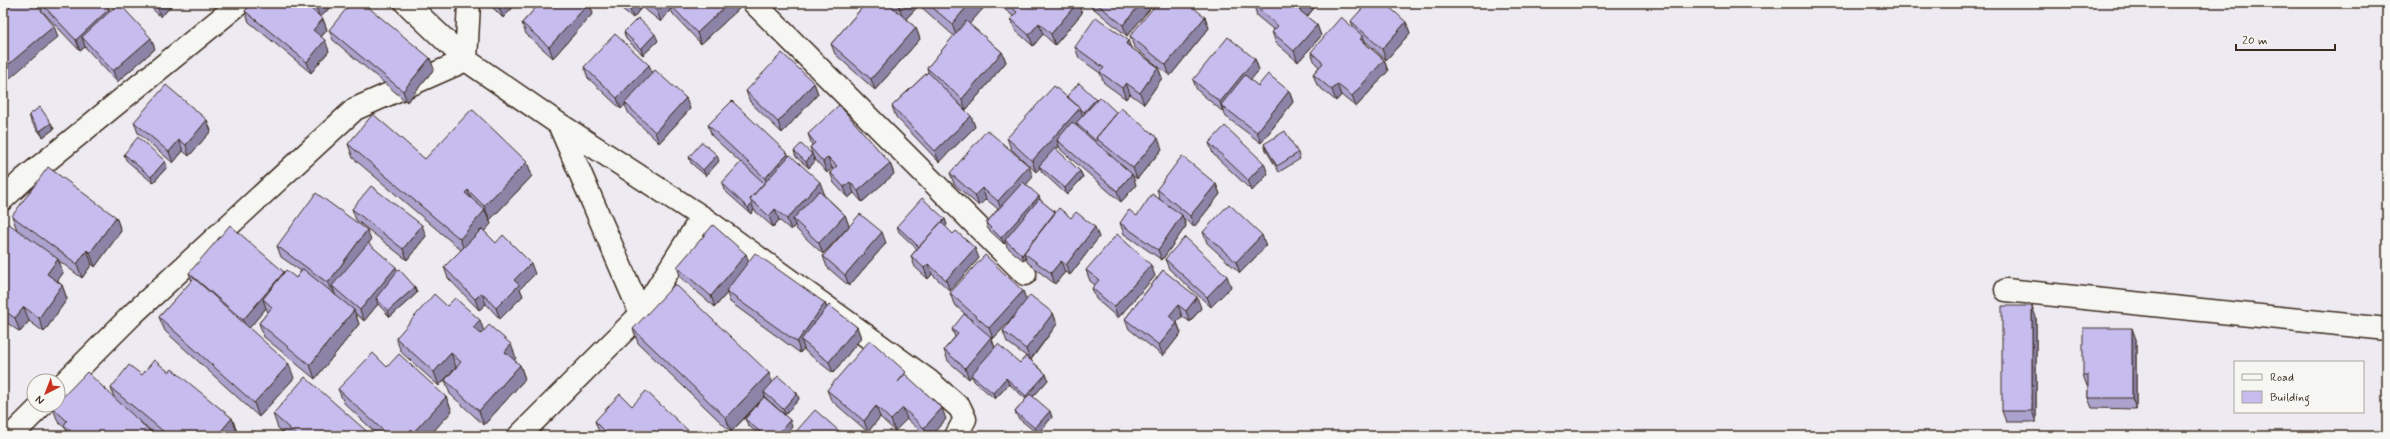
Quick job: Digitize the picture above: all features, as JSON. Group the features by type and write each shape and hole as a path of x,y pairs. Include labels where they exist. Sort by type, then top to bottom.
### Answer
{"street":[{"path":"3,199 23,180 240,3"},
{"path":"406,3 466,60 559,124 702,217 930,381 960,408 966,419 956,436"},
{"path":"466,60 470,3"},
{"path":"754,3 1025,274"},
{"path":"66,381 134,313 355,109 466,60"},
{"path":"559,124 641,314"},
{"path":"519,436 641,314 702,217"},
{"path":"2006,290 2387,329"},
{"path":"11,436 34,413"}],"building":[{"path":"14,3 35,3 54,26 3,69 3,13"},
{"path":"41,3 104,3 109,9 76,40"},
{"path":"119,3 151,38 113,71 82,37"},
{"path":"252,3 304,3 323,19 313,30 325,40 307,62 245,11"},
{"path":"312,3 320,3 316,7"},
{"path":"351,3 363,3 430,58 403,91 329,30"},
{"path":"495,3 503,3 499,7"},
{"path":"540,3 589,3 549,47 522,23"},
{"path":"624,3 633,3 629,7"},
{"path":"647,3 664,3 657,11"},
{"path":"669,3 729,3 697,33"},
{"path":"866,3 888,3 916,28 871,79 831,44"},
{"path":"895,3 903,3 899,7"},
{"path":"927,3 970,3 952,24"},
{"path":"1006,3 1077,3 1051,34 1039,23 1029,35 1011,19 1017,12"},
{"path":"1096,3 1141,3 1123,25"},
{"path":"1157,3 1188,3 1205,17 1166,65 1130,36"},
{"path":"1256,3 1291,3 1317,25 1294,51 1272,32 1278,26 1254,5"},
{"path":"1293,3 1305,3 1300,9"},
{"path":"1367,3 1385,3 1406,22 1382,49 1351,21"},
{"path":"1096,17 1128,40 1126,44 1158,67 1140,93 1126,83 1122,88 1100,72 1104,68 1075,47"},
{"path":"1341,17 1363,36 1360,39 1384,60 1352,96 1337,84 1332,90 1313,74 1323,63 1311,52"},
{"path":"638,18 655,34 641,49 624,32"},
{"path":"966,21 1002,52 962,99 927,68"},
{"path":"615,34 649,65 617,98 584,67"},
{"path":"1228,37 1255,59 1220,102 1193,80"},
{"path":"782,53 814,83 778,122 746,91"},
{"path":"655,70 686,98 655,132 625,103"},
{"path":"928,72 971,116 935,151 892,106"},
{"path":"1268,74 1289,91 1257,132 1221,105 1245,75 1258,86"},
{"path":"1079,83 1096,99 1084,112 1067,96"},
{"path":"166,85 207,120 186,145 179,140 169,152 134,122"},
{"path":"1054,86 1080,108 1032,161 1007,138"},
{"path":"1100,97 1117,113 1096,138 1097,142 1076,123"},
{"path":"732,101 788,154 765,178 708,125"},
{"path":"839,105 890,163 858,191 850,182 844,187 830,172 837,166 828,157 823,162 810,147 815,143 808,134"},
{"path":"40,107 51,123 40,131 29,115"},
{"path":"1121,108 1158,138 1133,168 1096,138"},
{"path":"472,109 527,162 484,206 468,190 465,193 485,210 460,239 348,144 373,114 425,159"},
{"path":"1072,122 1132,174 1117,191 1057,140"},
{"path":"1225,126 1264,163 1248,180 1209,143"},
{"path":"987,130 1029,166 998,201 982,188 975,195 950,173"},
{"path":"1285,131 1298,153 1277,166 1264,144"},
{"path":"138,137 165,161 151,177 124,154"},
{"path":"702,142 717,155 703,170 689,157"},
{"path":"801,144 812,154 806,162 794,151"},
{"path":"1055,148 1080,171 1065,188 1039,166"},
{"path":"790,155 820,182 787,219 775,209 769,216 750,199"},
{"path":"1182,156 1216,184 1190,216 1157,189"},
{"path":"741,162 764,183 750,199 752,204 748,208 722,183"},
{"path":"48,167 116,217 90,253 87,250 77,264 12,216"},
{"path":"1023,182 1039,196 1001,238 986,223"},
{"path":"371,186 422,225 403,249 352,209"},
{"path":"819,191 845,215 819,243 793,219"},
{"path":"316,193 367,230 328,283 277,246"},
{"path":"1152,194 1182,215 1158,250 1120,223 1129,210 1137,216"},
{"path":"922,198 945,219 919,247 897,226"},
{"path":"1039,199 1055,212 1022,255 1005,240"},
{"path":"1229,204 1262,235 1236,262 1203,232"},
{"path":"1059,208 1071,218 1076,212 1095,227 1066,265 1061,261 1051,273 1024,253"},
{"path":"860,214 882,232 845,275 823,256"},
{"path":"941,222 953,234 956,231 975,248 946,280 928,264 924,268 911,256"},
{"path":"9,224 58,259 47,274 62,285 39,318 24,307 15,318 3,310 3,231"},
{"path":"230,225 284,272 243,320 189,273"},
{"path":"713,225 746,254 711,296 677,267"},
{"path":"482,229 496,243 503,235 531,263 514,280 519,285 496,308 482,293 475,299 444,267"},
{"path":"1117,234 1151,265 1114,307 1092,288 1099,280 1086,270"},
{"path":"1185,237 1227,276 1207,297 1165,259"},
{"path":"368,243 396,267 360,310 332,286"},
{"path":"755,253 825,303 797,342 726,291"},
{"path":"985,255 1023,291 989,328 950,293"},
{"path":"303,269 354,310 310,365 259,323 272,307 263,299 286,270 296,278"},
{"path":"399,269 415,287 388,311 376,298"},
{"path":"1163,270 1197,297 1186,311 1178,305 1169,316 1177,323 1159,345 1125,319"},
{"path":"194,278 289,364 254,403 159,317"},
{"path":"675,284 769,373 726,418 633,329"},
{"path":"434,294 447,306 455,298 480,320 473,327 481,334 489,325 511,344 505,352 520,365 479,411 445,380 461,362 451,353 434,372 396,338"},
{"path":"1030,295 1053,313 1026,349 1003,331"},
{"path":"829,305 857,327 829,362 801,340"},
{"path":"2002,306 2032,306 2032,411 2002,411"},
{"path":"964,314 991,337 965,368 944,350 958,334 952,329"},
{"path":"2083,328 2132,328 2132,398 2088,398 2088,375 2083,375"},
{"path":"870,340 906,372 898,382 905,374 942,408 924,428 903,408 891,420 876,406 864,421 827,390"},
{"path":"998,344 1020,363 1026,356 1046,374 1026,396 1006,378 993,393 971,375"},
{"path":"373,353 387,367 399,354 446,397 410,436 389,436 338,389"},
{"path":"154,360 169,372 172,369 232,418 217,436 169,436 111,388 129,365 142,375"},
{"path":"87,372 155,436 76,436 64,425 67,421 58,413 66,413 66,394"},
{"path":"778,376 797,393 783,409 764,392"},
{"path":"305,377 372,436 298,436 273,414"},
{"path":"646,391 694,436 602,436 606,432 595,421 620,394 632,406"},
{"path":"1030,394 1050,411 1035,428 1015,412"},
{"path":"764,397 790,420 776,436 765,436 745,419"},
{"path":"815,410 845,436 792,436"},
{"path":"229,432 233,436 226,436"}]}
